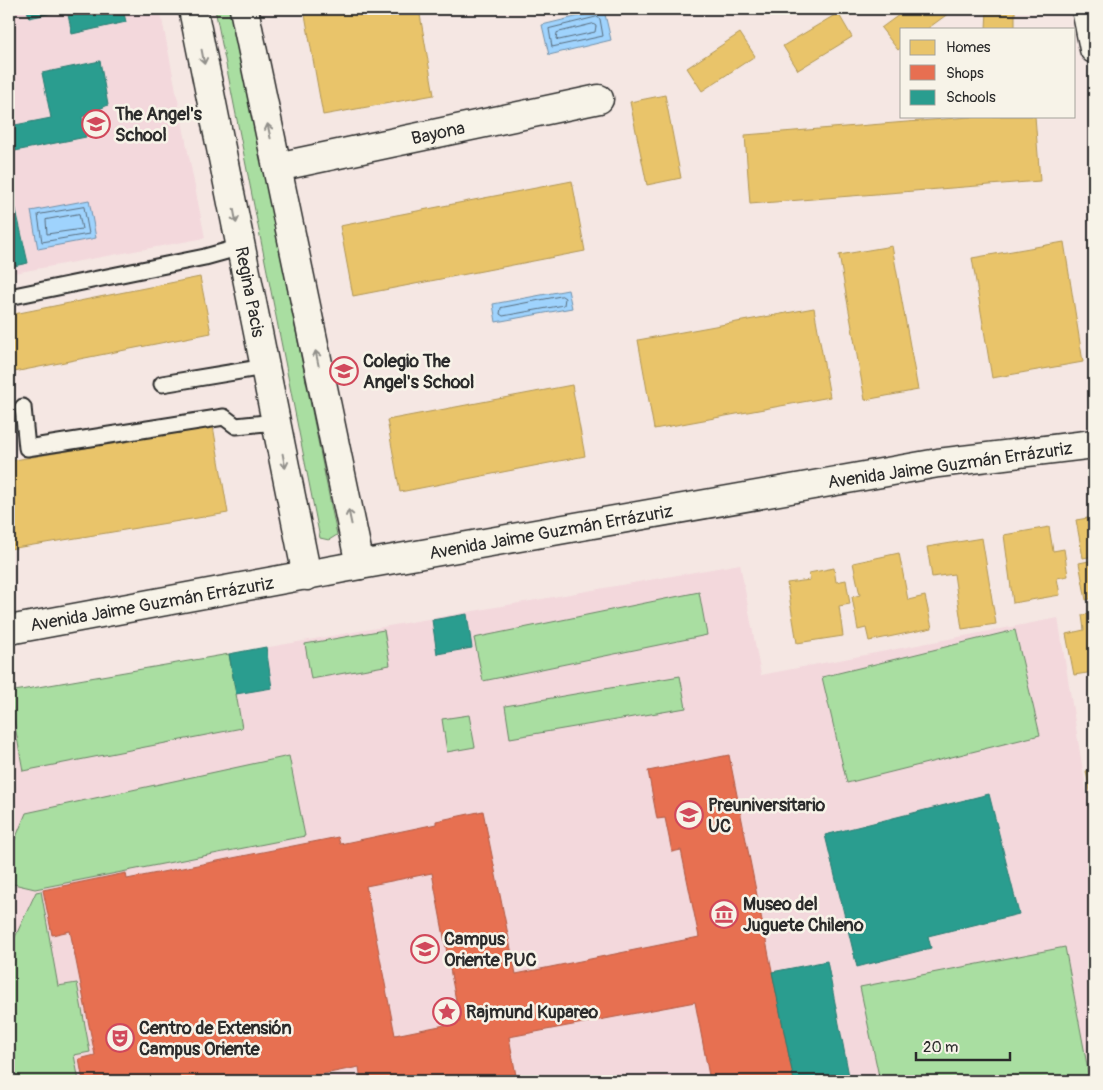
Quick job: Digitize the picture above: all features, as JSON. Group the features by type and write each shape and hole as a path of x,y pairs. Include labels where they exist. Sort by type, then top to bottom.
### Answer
{"street":[{"name":"Regina Pacis","path":"193,9 307,576"},
{"path":"244,9 360,565"},
{"path":"1086,9 1094,49"},
{"name":"Bayona","path":"277,167 599,99"},
{"name":"Avenida Jaime Guzmán Errázuriz","path":"9,630 360,565 938,463 1094,444"}],"lane":[{"path":"9,297 205,257 241,247"},
{"path":"162,384 265,367"},
{"path":"23,407 27,448 224,417 236,426 276,422"}],"shaded area":[{"name":"The Angel's School","path":"9,9 160,9 205,238 9,274"},
{"name":"Campus Oriente PUC","path":"740,564 761,675 1058,618 1094,838 1094,1081 9,1081 9,693"}],"green space":[{"path":"215,9 231,9 337,535 329,540 320,538"},
{"path":"699,592 707,635 483,681 474,638"},
{"path":"384,630 390,665 311,679 305,644"},
{"path":"1015,630 1040,735 847,783 822,677"},
{"path":"229,654 242,728 23,771 9,692"},
{"path":"680,676 686,708 510,738 505,706"},
{"path":"469,715 475,747 447,752 442,719"},
{"path":"289,756 305,836 35,889 9,883 9,854 26,813"},
{"path":"41,891 58,986 77,983 90,1052 74,1055 79,1081 9,1081 9,950 36,892"},
{"path":"1065,947 1090,1081 880,1081 860,987"}],"water":[{"path":"604,10 611,40 549,55 542,25"},
{"path":"89,200 96,238 38,249 31,211"},
{"path":"568,290 572,308 496,322 493,304"}],"building: Homes":[{"path":"304,9 419,9 434,95 323,115"},
{"path":"667,9 687,9 668,12"},
{"path":"907,9 946,9 949,13 928,28 900,28 900,48 898,50 881,28"},
{"path":"987,9 1015,9 1015,28 986,28"},
{"path":"838,13 852,37 798,70 783,46"},
{"path":"740,33 755,56 702,91 687,68"},
{"path":"665,95 681,178 647,185 630,102"},
{"path":"957,118 1035,118 1040,181 750,204 745,135"},
{"path":"572,181 585,251 353,296 340,226"},
{"path":"1064,242 1083,362 992,378 972,258"},
{"path":"892,246 918,390 865,400 839,255"},
{"path":"200,277 211,333 9,373 9,315"},
{"path":"814,308 830,397 654,429 638,340"},
{"path":"572,385 585,456 400,492 387,420"},
{"path":"213,426 228,513 9,549 9,461"},
{"path":"1094,517 1094,556 1083,558 1076,520"},
{"path":"1049,527 1053,551 1064,549 1068,576 1057,578 1060,595 1013,603 1004,535"},
{"path":"982,538 996,624 962,629 954,574 932,577 927,547"},
{"path":"899,553 908,600 925,596 932,628 869,641 866,628 858,630 852,597 860,595 853,563"},
{"path":"1094,560 1094,598 1086,600 1079,563"},
{"path":"834,568 836,582 846,580 850,604 839,606 843,636 797,643 787,583 810,580 809,573"},
{"path":"1094,613 1094,672 1074,675 1066,634 1084,630 1082,615"},
{"path":"1094,769 1094,812 1086,771"}],"building: Shops":[{"path":"729,755 794,1081 710,1081 695,1002 509,1037 517,1081 361,1081 359,1067 289,1081 83,1081 79,1059 95,1055 70,931 52,935 43,890 126,873 127,879 338,837 340,844 436,824 436,821 483,811 516,974 699,937 681,850 672,852 665,818 657,819 648,771","holes":["432,873 460,1022 395,1035 366,886"]}],"building: Schools":[{"path":"27,9 123,9 126,22 72,34 67,10 29,18"},
{"path":"100,61 108,105 82,117 86,137 15,151 10,126 51,118 42,73"},
{"path":"12,192 28,263 9,267 9,193"},
{"path":"467,614 472,648 437,654 432,620"},
{"path":"266,647 272,688 236,694 229,654"},
{"path":"989,794 1019,914 928,936 931,948 857,967 825,835"},
{"path":"827,961 850,1081 794,1081 772,972"}],"place":[{"name":"The Angel's School","path":"96,124"},
{"name":"Colegio The Angel's School","path":"344,371"},
{"name":"Preuniversitario UC","path":"689,815"},
{"name":"Museo del Juguete Chileno","path":"724,914"},
{"name":"Campus Oriente PUC","path":"425,949"},
{"name":"Rajmund Kupareo","path":"447,1012"},
{"name":"Centro de Extensión Campus Oriente","path":"120,1038"}]}
